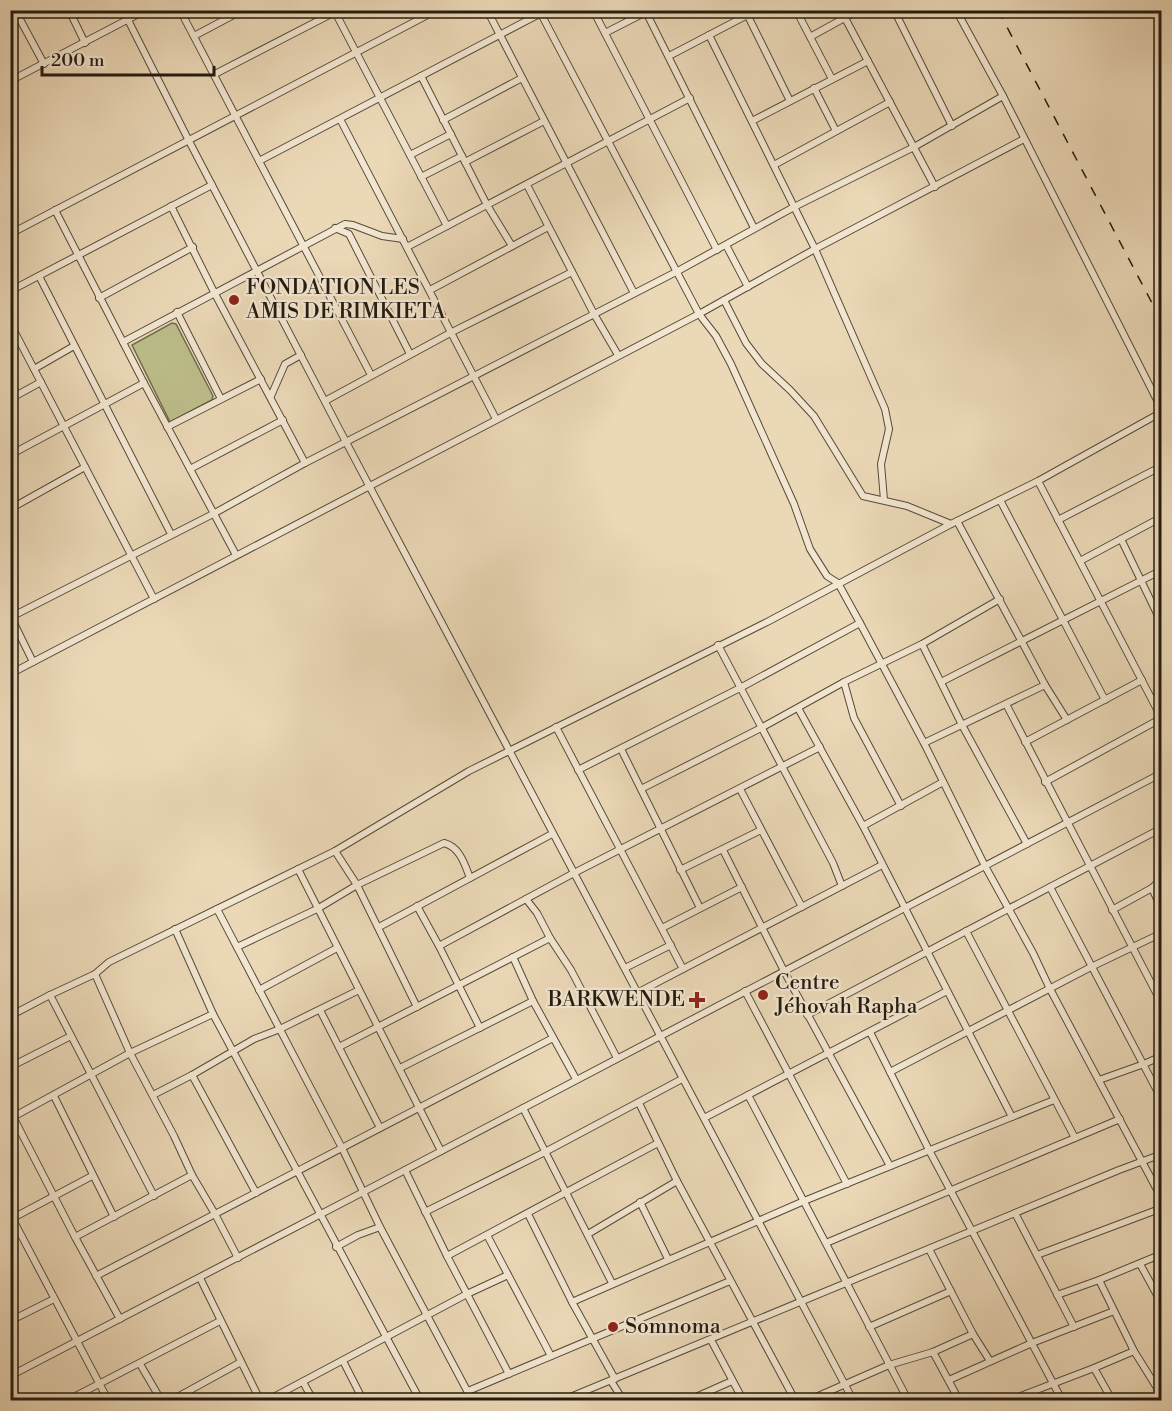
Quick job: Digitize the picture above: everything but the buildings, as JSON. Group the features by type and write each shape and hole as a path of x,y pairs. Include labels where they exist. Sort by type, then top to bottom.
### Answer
{"street":[{"path":"15,10 44,64"},
{"path":"69,10 85,42"},
{"path":"123,10 346,442 853,1401"},
{"path":"10,81 146,10"},
{"path":"180,10 371,375"},
{"path":"194,36 243,10"},
{"path":"10,221 13,233 437,10"},
{"path":"487,10 634,293"},
{"path":"259,161 500,35 539,12 547,10"},
{"path":"593,10 717,250"},
{"path":"669,56 709,36 746,13 757,10"},
{"path":"796,10 832,79"},
{"path":"810,37 859,10"},
{"path":"894,10 952,126"},
{"path":"10,1016 95,974 109,962 335,851 469,771 769,621 954,522 1038,481 1161,411 1003,96 956,10"},
{"path":"215,74 335,11 447,226"},
{"path":"605,33 648,11 754,228"},
{"path":"539,12 676,272 699,314 716,336 731,364 794,504 810,549 827,576 838,583 860,623 1161,1199"},
{"path":"746,13 790,101"},
{"path":"846,18 935,187"},
{"path":"709,36 815,249 888,417 889,429 880,464 884,500"},
{"path":"752,121 868,62"},
{"path":"421,76 487,205 512,246"},
{"path":"443,120 522,78"},
{"path":"814,88 836,131"},
{"path":"33,662 11,617 676,272 754,228 914,147 1003,96"},
{"path":"407,247 690,98"},
{"path":"774,165 890,102"},
{"path":"340,119 496,419"},
{"path":"421,177 544,121"},
{"path":"410,155 451,134"},
{"path":"10,674 699,314 815,249 1024,139"},
{"path":"10,291 212,185"},
{"path":"526,185 618,355"},
{"path":"171,206 305,463"},
{"path":"55,210 99,298 236,555"},
{"path":"123,342 335,228 349,224 382,236 403,239"},
{"path":"430,290 548,227"},
{"path":"335,228 349,234 410,354"},
{"path":"726,245 747,287"},
{"path":"99,298 193,248"},
{"path":"325,401 452,332 572,272"},
{"path":"39,276 171,534"},
{"path":"724,300 751,350 814,416 863,496 907,506 954,522 1067,720"},
{"path":"177,312 221,399"},
{"path":"10,323 154,599"},
{"path":"34,369 74,346"},
{"path":"271,396 285,364 301,355"},
{"path":"167,427 261,378"},
{"path":"10,399 41,382"},
{"path":"10,455 144,383"},
{"path":"190,469 284,420"},
{"path":"1058,520 1161,466"},
{"path":"10,509 86,467"},
{"path":"1038,481 1161,718 1046,782"},
{"path":"1000,500 1105,700"},
{"path":"1080,561 1161,517"},
{"path":"1121,539 1161,624"},
{"path":"941,682 1161,570"},
{"path":"641,789 761,728 844,682 922,644 1000,599"},
{"path":"578,770 740,688 860,623"},
{"path":"922,644 962,725 1027,844"},
{"path":"718,645 833,863 842,886"},
{"path":"1025,742 1142,680"},
{"path":"844,682 854,718 901,806"},
{"path":"924,743 1045,685"},
{"path":"1006,704 1161,1004"},
{"path":"798,708 863,826 1012,1117"},
{"path":"556,727 683,969"},
{"path":"439,946 574,873 820,747"},
{"path":"621,749 700,908"},
{"path":"10,1376 320,1216 363,1191 1161,773"},
{"path":"863,826 943,782"},
{"path":"740,789 802,907"},
{"path":"807,1015 1161,828"},
{"path":"680,870 761,830"},
{"path":"379,927 552,834"},
{"path":"237,947 317,909 357,885 444,843 457,851 470,878"},
{"path":"723,850 807,1015 890,1166"},
{"path":"335,851 357,885 417,1007"},
{"path":"637,993 882,865"},
{"path":"298,869 441,1151"},
{"path":"1112,910 1152,888 1161,878"},
{"path":"662,928 742,887"},
{"path":"1050,887 1161,1100"},
{"path":"1152,888 1161,910"},
{"path":"526,899 571,970 617,1058"},
{"path":"417,906 480,1028"},
{"path":"217,909 472,1401"},
{"path":"175,929 213,1014 420,1401"},
{"path":"966,932 1075,1138"},
{"path":"890,1072 1161,933"},
{"path":"339,1047 550,938"},
{"path":"625,968 671,945"},
{"path":"259,990 337,948"},
{"path":"513,957 533,1001 576,1079"},
{"path":"95,974 130,1053 192,1175 238,1258"},
{"path":"153,1095 254,1039 280,1029 359,990"},
{"path":"745,991 847,1184"},
{"path":"704,1118 947,992"},
{"path":"50,995 154,1196"},
{"path":"400,1068 533,1001"},
{"path":"320,1010 380,1128"},
{"path":"120,1319 12,1114 54,1096 130,1053 213,1014"},
{"path":"870,1032 930,1152 1062,1401"},
{"path":"10,1067 71,1036"},
{"path":"96,1276 554,1038"},
{"path":"1099,1080 1161,1056"},
{"path":"192,1075 256,1193"},
{"path":"425,1212 639,1103 682,1078"},
{"path":"748,1095 908,1401"},
{"path":"54,1096 114,1217"},
{"path":"572,1302 758,1220 1054,1100"},
{"path":"639,1103 677,1181 795,1401"},
{"path":"523,1108 612,1283"},
{"path":"826,1243 1120,1119"},
{"path":"447,1256 658,1143"},
{"path":"562,1401 1161,1154"},
{"path":"405,1170 466,1294 509,1374"},
{"path":"75,1237 192,1175"},
{"path":"92,1176 12,1216 108,1401"},
{"path":"588,1234 677,1181"},
{"path":"640,1202 668,1259"},
{"path":"1037,1255 1161,1208"},
{"path":"1015,1213 1074,1327"},
{"path":"528,1214 623,1401"},
{"path":"336,1247 358,1235 380,1227"},
{"path":"488,1235 551,1356"},
{"path":"929,1249 973,1334 990,1361"},
{"path":"1057,1295 1161,1254"},
{"path":"1140,1264 1161,1304"},
{"path":"268,1401 466,1294 508,1275"},
{"path":"200,1278 260,1401"},
{"path":"1099,1280 1134,1351 1161,1396"},
{"path":"468,1391 730,1281"},
{"path":"869,1327 951,1291"},
{"path":"12,1318 54,1299"},
{"path":"949,1380 1032,1343 1114,1311"},
{"path":"69,1401 220,1321"},
{"path":"809,1401 889,1365 933,1352 973,1334"},
{"path":"711,1340 743,1401"},
{"path":"1010,1401 1134,1351"},
{"path":"933,1352 959,1401"},
{"path":"343,1361 363,1401"},
{"path":"172,1401 241,1362"},
{"path":"140,1364 161,1401"},
{"path":"1094,1368 1112,1401"},
{"path":"689,1401 732,1381"},
{"path":"303,1382 313,1401"}],"green space":[{"path":"172,323 176,324 213,396 212,400 170,422 132,345"}],"railway":[{"path":"998,10 1162,322"}],"place":[{"name":"FONDATION LES AMIS DE RIMKIETA","path":"234,300"},
{"name":"Centre Jéhovah Rapha","path":"763,995"},
{"name":"BARKWENDE","path":"697,1000"},
{"name":"Somnoma","path":"613,1327"}]}
